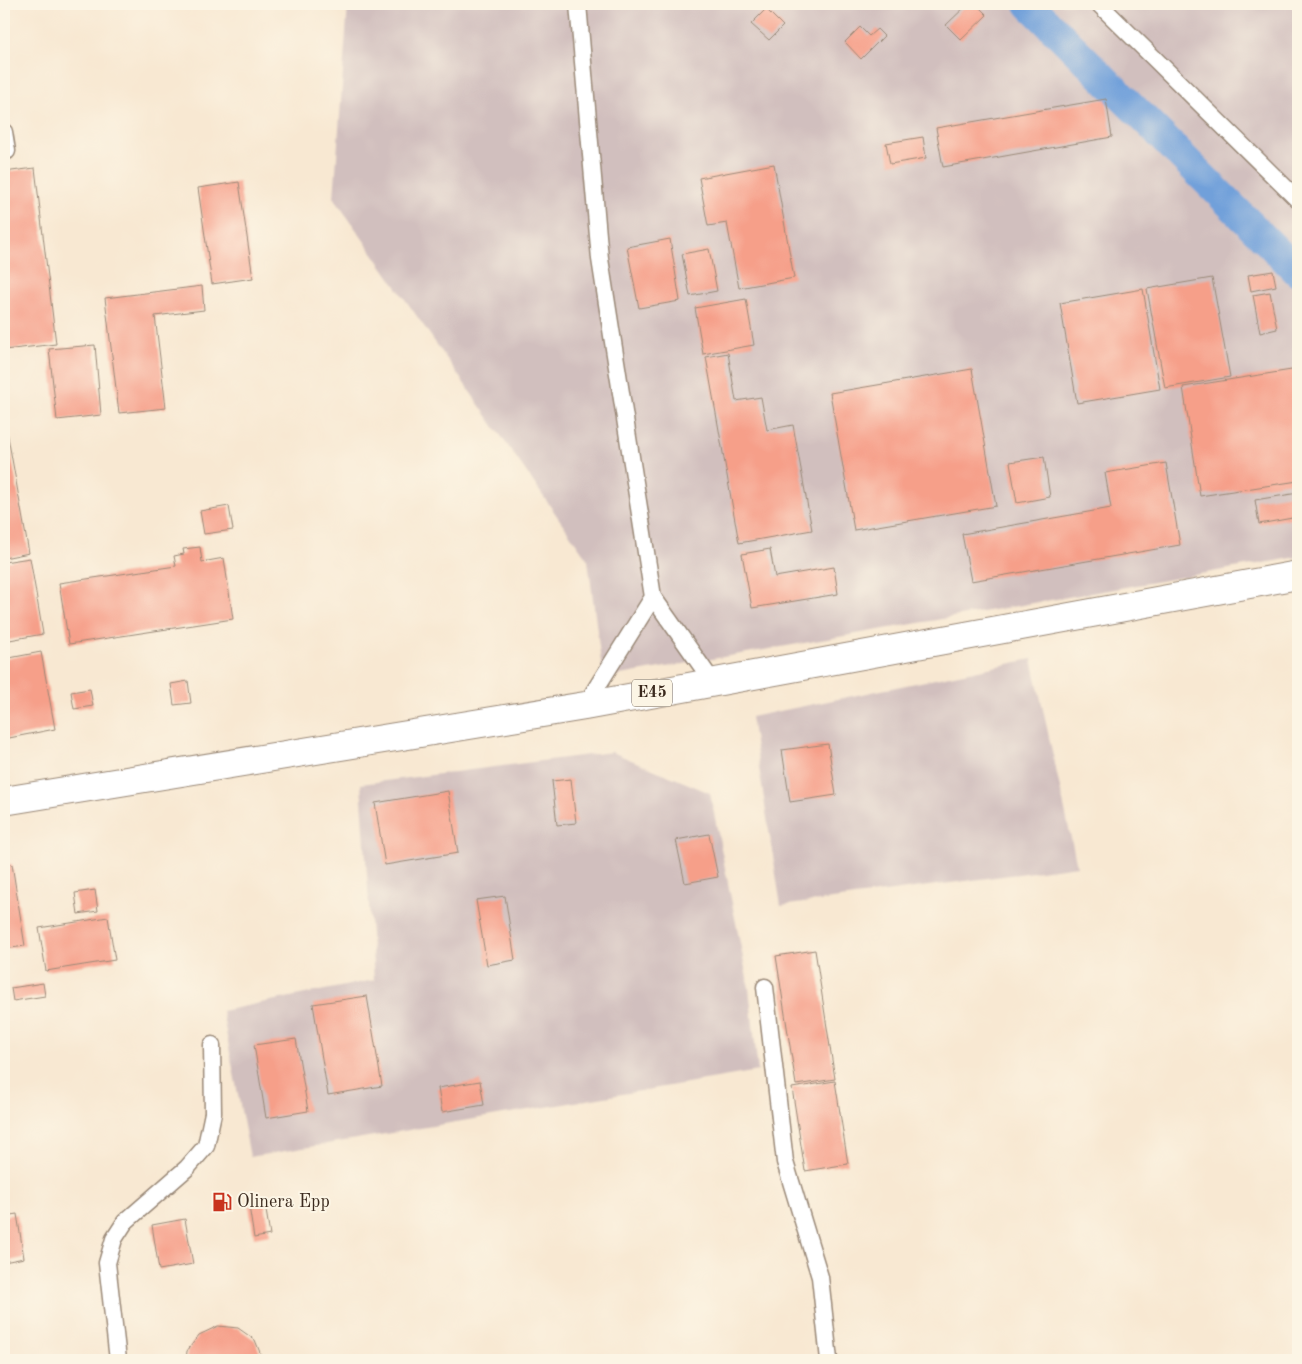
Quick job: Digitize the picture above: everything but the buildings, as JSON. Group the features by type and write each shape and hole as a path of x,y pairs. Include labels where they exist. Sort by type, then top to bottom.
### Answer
{"highway":[{"name":"E45","path":"4,801 585,706 712,681 1298,575"}],"lane":[{"path":"578,4 600,259 653,597 712,681"},
{"path":"1098,4 1298,200"},
{"path":"4,132 7,151 4,152"},
{"path":"585,706 653,597"},
{"path":"765,987 785,1162 820,1277 829,1360"},
{"path":"118,1360 107,1263 114,1239 124,1222 187,1168 206,1146 213,1113 212,1045"}],"shaded area":[{"path":"348,4 1298,4 1298,557 603,678 588,560 334,198"},
{"path":"1032,659 1077,866 781,906 751,717"},
{"path":"612,752 710,793 749,988 758,1071 250,1157 222,1011 374,980 361,784"}],"waterway":[{"path":"1029,4 1298,272"}],"place":[{"name":"Olinera Epp","path":"222,1202"}]}
